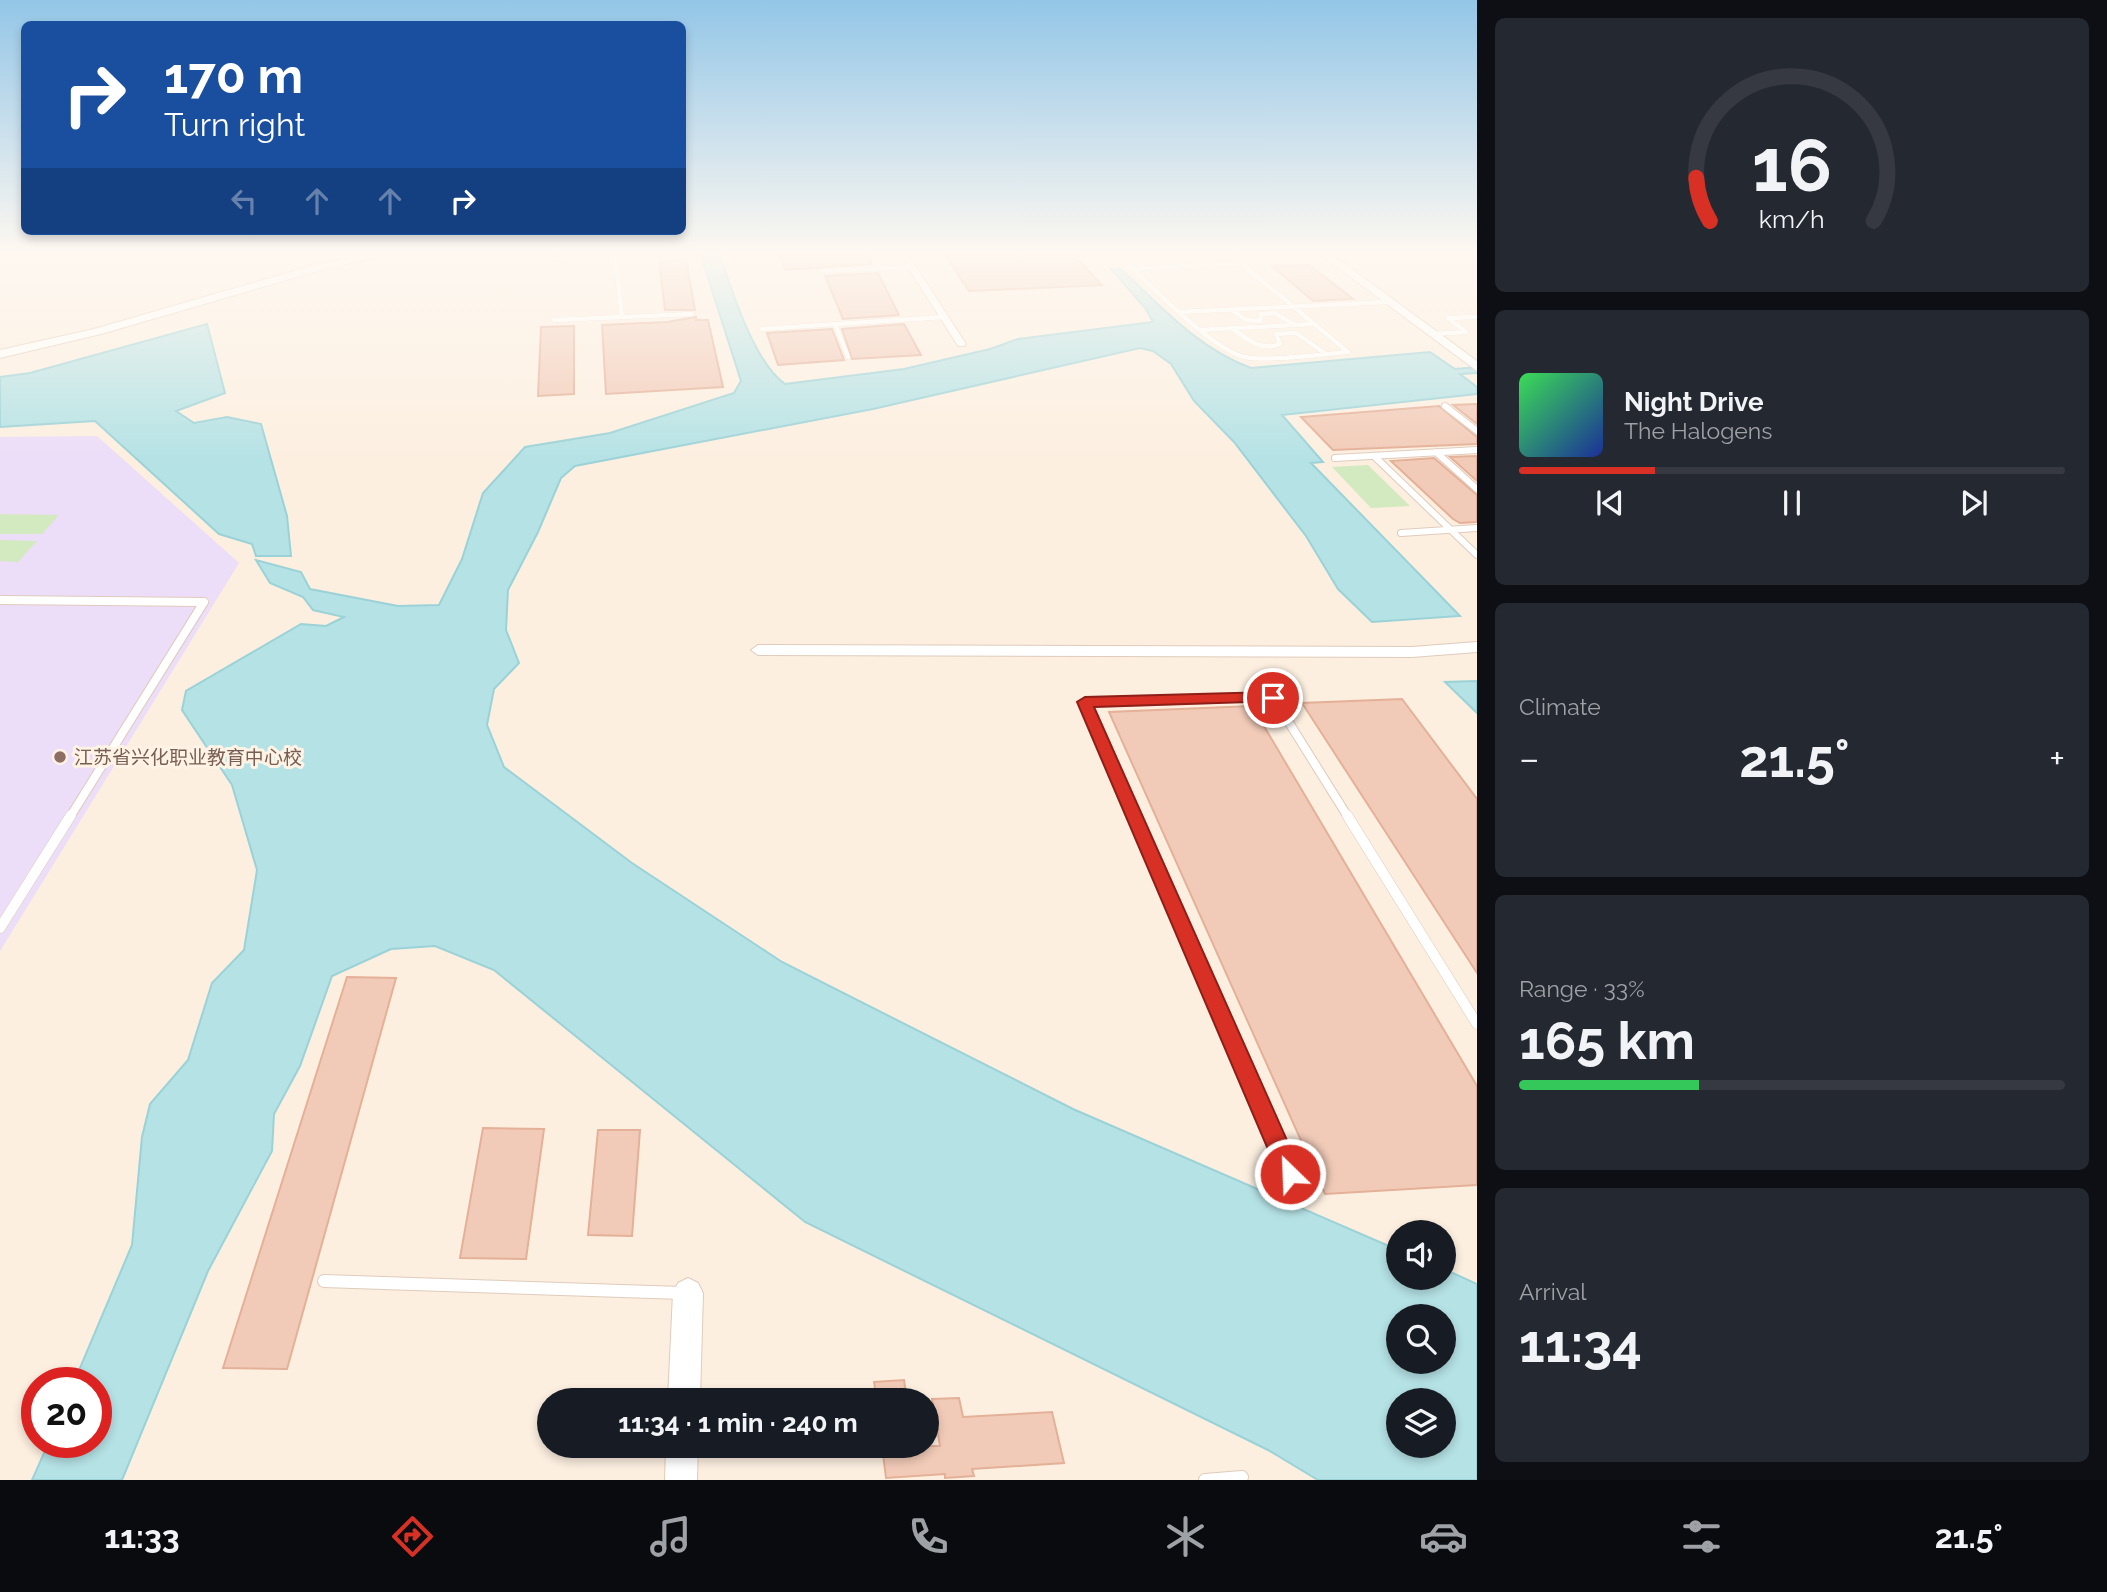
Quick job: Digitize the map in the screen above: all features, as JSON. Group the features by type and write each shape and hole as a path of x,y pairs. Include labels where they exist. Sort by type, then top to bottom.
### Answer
{"street":[{"path":"0,354 131,322"},
{"path":"947,322 961,344"},
{"path":"1416,322 1476,366"},
{"path":"758,650 1412,652 1477,646"},
{"path":"684,1388 688,1293"},
{"path":"681,1480 682,1458"}],"lane":[{"path":"762,328 865,322"},
{"path":"1190,322 1230,353 1241,357 1348,352 1312,322"},
{"path":"1289,322 1296,325"},
{"path":"1432,334 1466,332 1453,322"},
{"path":"835,324 848,358"},
{"path":"1199,330 1314,324"},
{"path":"1231,328 1253,342 1269,348 1280,344 1276,334 1292,331 1305,337 1326,354"},
{"path":"1445,405 1477,431"},
{"path":"1335,458 1477,450"},
{"path":"1436,452 1477,489"},
{"path":"1374,456 1477,555"},
{"path":"1401,533 1477,528"},
{"path":"0,600 204,602 0,928"},
{"path":"1290,1174 1085,702 1273,698 1477,1024"},
{"path":"324,1281 688,1293"},
{"path":"1205,1480 1242,1477"}],"shaded area":[{"name":"江苏省兴化职业教育中心校","path":"97,436 239,563 0,951 0,437"}],"green space":[{"path":"1368,465 1410,506 1371,508 1332,467"},
{"path":"0,514 59,515 42,534 0,534"},
{"path":"0,540 37,541 18,562 0,561"}],"water":[{"path":"722,322 744,322 763,359 785,384 904,369 990,349 1018,339 1152,322 1178,322 1214,350 1251,368 1430,352 1455,369 1477,367 1477,373 1460,374 1477,387 1477,394 1282,415 1323,462 1311,463 1460,616 1372,622 1338,589 1306,536 1234,442 1194,401 1171,364 1153,351 1140,348 873,409 575,466 561,478 538,532 508,590 506,630 519,663 494,689 487,725 504,767 632,863 782,962 1073,1109 1386,1245 1386,1290 1456,1290 1456,1274 1477,1284 1477,1480 1318,1480 1268,1450 805,1222 494,970 435,946 391,949 332,976 300,1066 274,1114 272,1151 208,1271 122,1480 32,1480 42,1458 112,1458 112,1367 80,1367 132,1245 142,1137 150,1104 188,1060 212,983 244,950 257,870 232,785 182,710 186,691 301,624 326,626 344,617 313,610 303,597 270,583 256,560 301,572 310,589 398,606 439,605 462,559 483,493 525,447 610,433 734,393 741,381"},
{"path":"207,324 225,393 176,411 194,423 227,417 261,424 287,516 291,556 256,556 252,544 219,534 95,421 0,427 0,377 30,373"},
{"path":"1477,681 1477,713 1445,682"}],"building":[{"path":"708,322 723,387 606,394 602,325"},
{"path":"904,324 921,355 852,359 842,329"},
{"path":"574,326 574,394 538,396 541,327"},
{"path":"832,329 844,360 778,365 767,333"},
{"path":"1477,404 1477,424 1453,405"},
{"path":"1439,406 1477,437 1477,444 1333,450 1301,417"},
{"path":"1477,456 1477,481 1450,457"},
{"path":"1434,458 1477,495 1477,522 1460,523 1453,519 1391,461"},
{"path":"1402,699 1477,799 1477,973 1302,703"},
{"path":"1252,706 1477,1086 1477,1185 1325,1194 1109,712"},
{"path":"347,977 396,978 287,1369 223,1368"},
{"path":"483,1128 544,1129 526,1259 460,1258"},
{"path":"598,1130 640,1130 632,1236 588,1235"},
{"path":"904,1380 905,1388 875,1388 874,1382"},
{"path":"959,1398 963,1417 1052,1412 1064,1463 972,1469 974,1476 945,1478 945,1474 886,1478 884,1458 939,1458 939,1399"}],"place":[{"name":"江苏省兴化职业教育中心校","path":"60,757"}],"route":[{"path":"1273,698 1085,702 1290,1174"}]}
